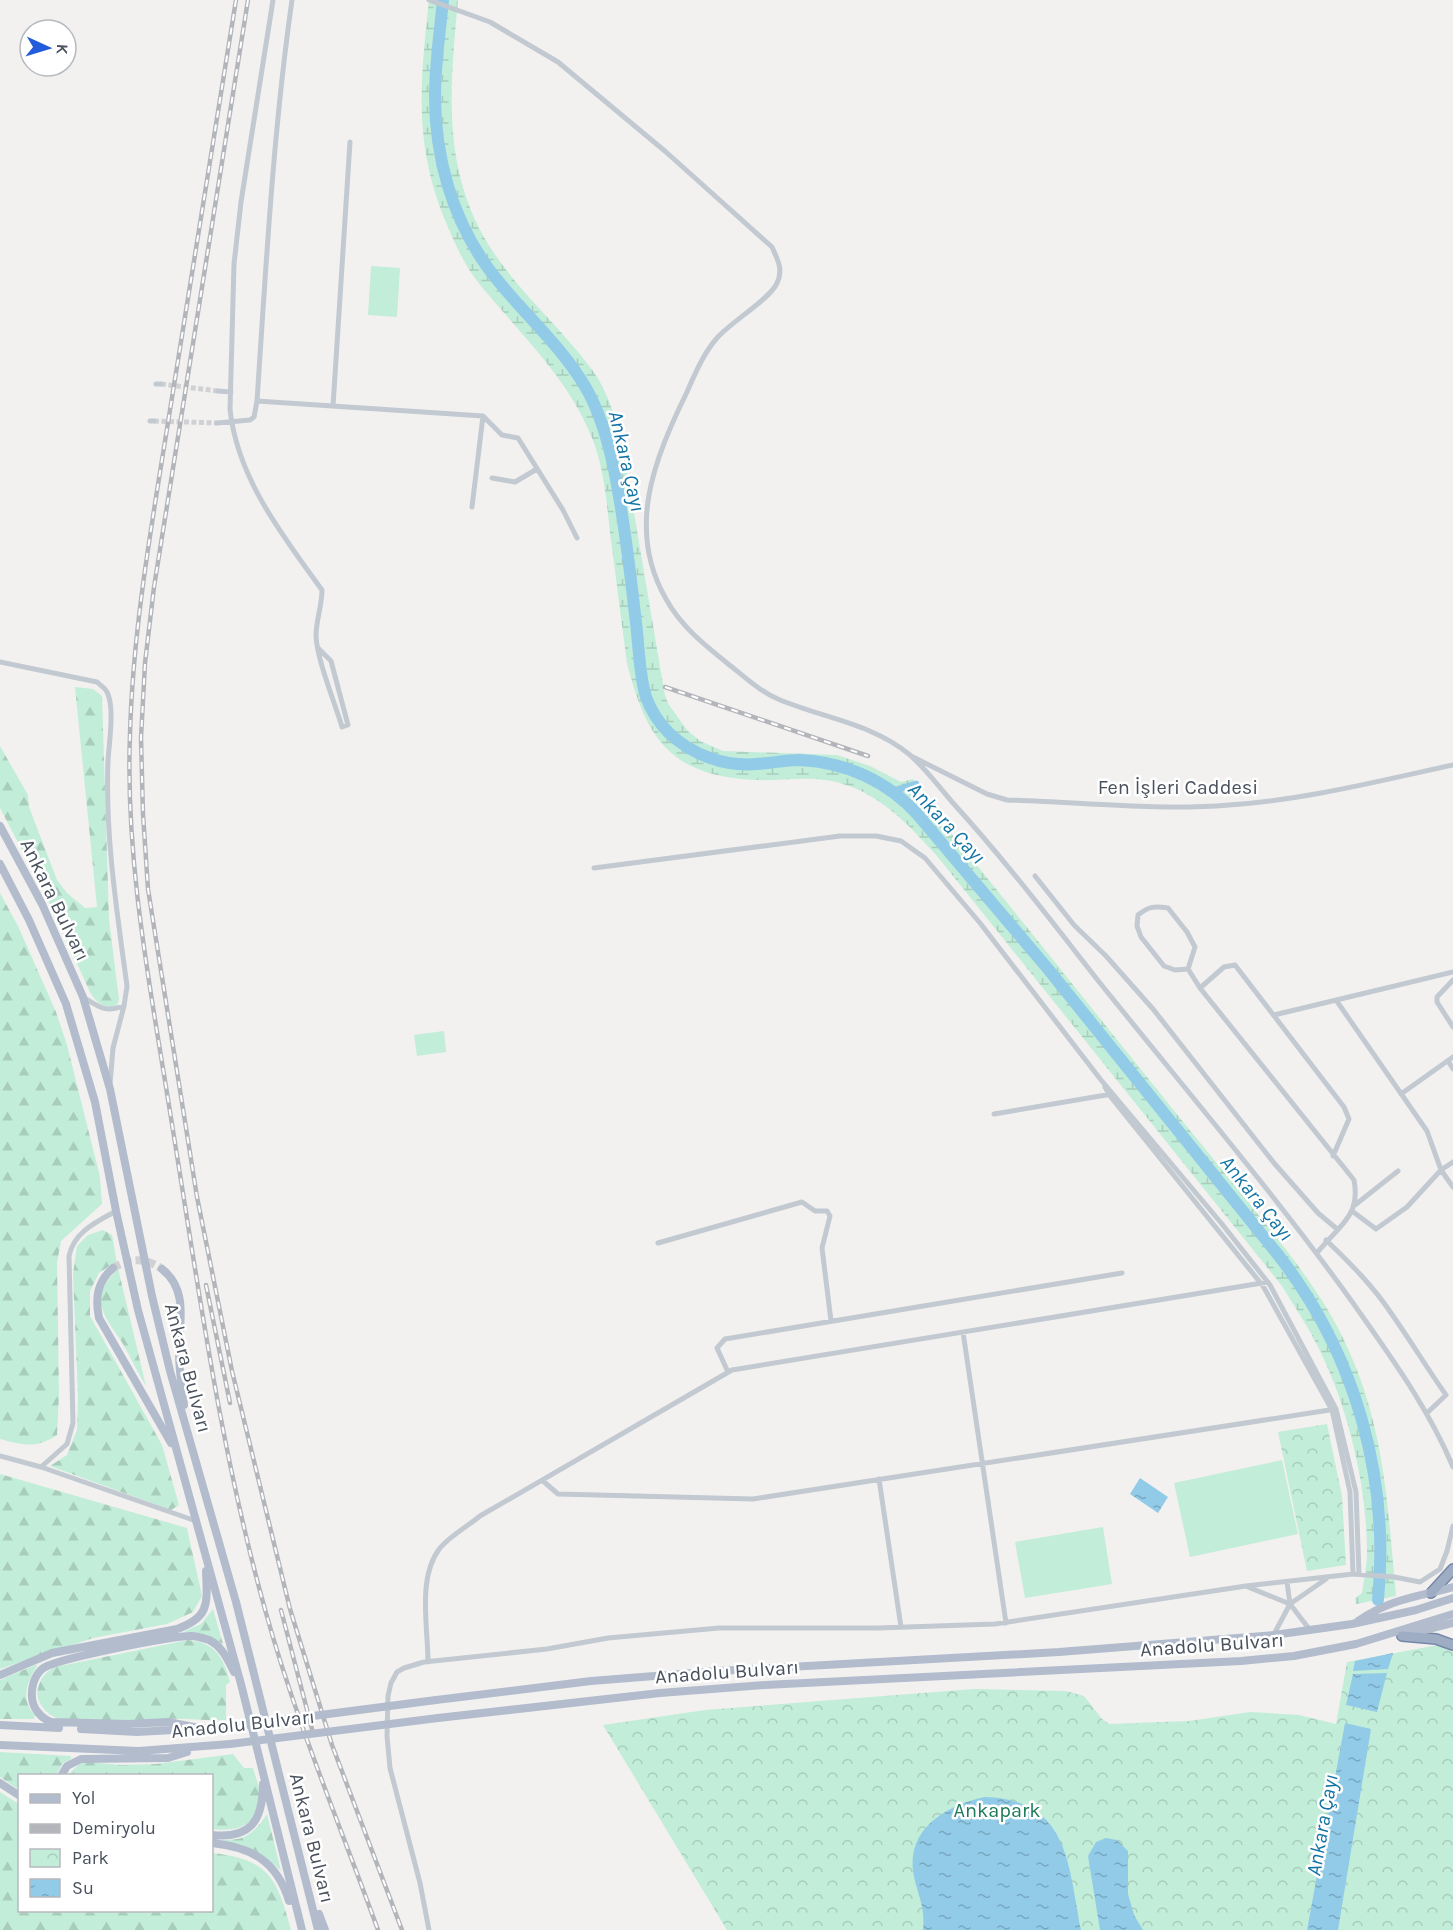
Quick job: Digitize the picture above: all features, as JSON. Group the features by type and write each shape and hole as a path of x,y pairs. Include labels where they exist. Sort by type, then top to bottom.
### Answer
{"highway":[{"path":"1431,1593 1453,1569"},
{"path":"1402,1632 1453,1645"}],"main road":[{"name":"Ankara Bulvarı","path":"0,826 42,904 83,997 110,1089 152,1296 236,1602 318,1930"},
{"name":"Ankara Bulvarı","path":"0,864 29,920 66,1004 95,1102 138,1310 241,1684 302,1930"},
{"path":"113,1268 100,1282 96,1306 99,1318 178,1454"},
{"path":"162,1269 171,1276 180,1293 180,1368 184,1406 196,1461"},
{"path":"0,1675 52,1653 189,1625 204,1612 207,1602 206,1558"},
{"path":"1352,1624 1396,1600 1453,1587"},
{"name":"Anadolu Bulvarı","path":"0,1725 137,1732 228,1727 591,1681 718,1671 1059,1652 1274,1635 1352,1624 1453,1598"},
{"path":"1402,1632 1453,1614"},
{"path":"1402,1632 1453,1623"},
{"name":"Anadolu Bulvarı","path":"0,1745 139,1750 202,1747 660,1693 765,1685 1240,1661 1294,1656 1402,1632"},
{"path":"204,1729 168,1722 129,1724 51,1722 40,1716 33,1705 31,1695 33,1683 37,1675 50,1664 129,1646 189,1636 209,1640 220,1648 241,1684"},
{"path":"62,1774 67,1766 81,1759 168,1758 202,1747"},
{"path":"213,1835 233,1835 252,1825 261,1809 262,1772"},
{"path":"0,1783 18,1795"},
{"path":"213,1843 251,1852 268,1864 282,1880 296,1930"},
{"path":"309,1890 325,1930"}],"street":[{"path":"273,0 241,202 234,264 232,423 255,488 270,517 322,590 316,639 342,727 348,725 331,661 319,649"},
{"path":"217,423 250,420 254,417 257,401 271,193 282,75 292,0"},
{"path":"429,0 490,22 558,62 666,152 772,247 780,264 778,282 774,289 728,326 706,352 656,462 647,500 646,533 651,563 662,593 687,629 754,685 775,698 860,726 910,756 975,826 1317,1253 1406,1377 1427,1413 1453,1467"},
{"path":"333,406 351,142"},
{"path":"218,391 231,392"},
{"path":"257,401 483,416 502,435 518,438 563,510 577,538"},
{"path":"472,507 483,416"},
{"path":"492,478 515,482 537,469"},
{"path":"0,662 98,682 108,693 111,713 108,763 111,867 127,986 113,1048 110,1089"},
{"name":"Fen İşleri Caddesi","path":"910,756 987,794 1007,800 1173,806 1227,806 1300,797 1453,765"},
{"path":"594,868 840,836 876,836 901,841 925,858 980,923 1260,1284 1334,1410"},
{"path":"1035,876 1074,925 1106,956 1153,1009 1274,1163 1318,1213 1337,1229"},
{"path":"1188,969 1175,970 1164,966 1141,937 1137,926 1138,915 1144,909 1153,906 1168,908 1187,932 1195,947 1188,969 1200,988 1354,1180 1356,1194 1352,1211 1317,1253"},
{"path":"1200,988 1224,967 1235,964 1344,1107 1349,1119 1334,1156"},
{"path":"1274,1016 1453,972"},
{"path":"1453,980 1437,998 1437,1002 1453,1027"},
{"path":"83,997 99,1008 112,1011 124,1006"},
{"path":"1336,1000 1427,1131 1441,1170 1453,1187"},
{"path":"1401,1094 1451,1059 1453,1069"},
{"path":"993,1114 1112,1095"},
{"path":"1112,1095 1222,1224 1278,1298 1334,1410 1350,1492 1359,1574"},
{"path":"1352,1211 1376,1229 1407,1207 1441,1170 1453,1162"},
{"path":"1355,1205 1398,1171"},
{"path":"658,1243 802,1202 815,1211 827,1210 830,1216 822,1248 831,1322"},
{"path":"41,1467 67,1444 73,1423 69,1256 71,1246 88,1227 116,1211"},
{"path":"1326,1240 1364,1278 1391,1313 1414,1351 1446,1395 1427,1413"},
{"path":"728,1372 717,1348 725,1339 1122,1273"},
{"path":"428,1662 426,1588 432,1559 442,1546 480,1516 728,1372 1268,1282"},
{"path":"963,1332 1006,1623"},
{"path":"543,1481 558,1494 753,1499 1334,1410"},
{"path":"0,1456 41,1467 196,1521"},
{"path":"879,1479 901,1627"},
{"path":"429,1930 420,1883 390,1768 387,1736 388,1696 397,1672 404,1668 428,1662 547,1649 608,1638 719,1628 901,1627 1006,1623 1246,1586 1359,1574 1420,1582 1440,1569 1453,1526"},
{"path":"1274,1635 1290,1604 1327,1578"},
{"path":"1287,1582 1290,1604 1310,1630"},
{"path":"1246,1586 1290,1604"}],"green space":[{"path":"429,0 458,0 452,71 454,139 459,172 469,204 483,236 504,267 593,371 607,396 614,415 622,442 665,696 669,705 687,730 700,741 723,751 837,755 870,766 901,782 913,779 918,789 914,794 945,826 1255,1210 1300,1268 1331,1315 1348,1349 1370,1409 1383,1470 1396,1596 1356,1604 1355,1598 1362,1593 1367,1552 1364,1502 1355,1450 1340,1400 1321,1353 1282,1286 937,856 903,820 864,792 832,781 755,780 726,777 702,771 683,761 667,748 654,732 643,713 627,663 605,487 594,443 572,399 559,379 481,286 462,258 437,198 429,170 422,115 423,60"},
{"path":"371,266 400,268 397,317 368,315"},
{"path":"75,687 93,689 102,696 109,919 119,1000 116,1007 100,1004 90,992 47,898 0,808 0,746 28,795 29,807 57,880 67,893 85,908 97,907"},
{"path":"0,893 18,926 56,1012 67,1045 100,1177 102,1204 61,1241 57,1263 59,1395 57,1435 36,1444 0,1439"},
{"path":"444,1031 446,1052 417,1056 414,1035"},
{"path":"103,1230 112,1235 146,1386 102,1310 102,1292 115,1272 111,1265 99,1273 90,1291 90,1316 162,1445 179,1505 171,1510 50,1466 67,1455 77,1430 78,1396 73,1274 77,1246 88,1235"},
{"path":"1327,1424 1342,1496 1346,1565 1307,1571 1278,1432"},
{"path":"1282,1460 1298,1534 1190,1557 1174,1483"},
{"path":"0,1474 187,1528 202,1596 193,1612 167,1624 93,1638 0,1669"},
{"path":"1103,1527 1112,1584 1025,1598 1015,1542"},
{"path":"213,1609 223,1644 209,1636 185,1631 201,1624"},
{"path":"188,1640 212,1648 224,1665 230,1682 226,1685 226,1720 174,1719 102,1722 64,1720 48,1713 38,1699 38,1688 41,1681 46,1673 55,1667"},
{"name":"Ankapark","path":"1438,1645 1453,1652 1453,1930 727,1930 603,1725 705,1710 974,1689 1066,1691 1084,1696 1102,1719 1109,1724 1189,1721 1250,1712 1299,1715 1336,1724 1347,1662"},
{"path":"38,1664 28,1683 26,1696 27,1703 35,1715 34,1719 0,1719 0,1680"},
{"path":"0,1752 71,1756 71,1759 63,1763 57,1774 18,1774 18,1789 0,1777"},
{"path":"233,1754 244,1768 253,1768 260,1796 255,1814 245,1825 238,1828 213,1829 213,1774 69,1774 79,1764 86,1762 122,1765 156,1764"},
{"path":"0,1792 18,1803 18,1912 213,1912 213,1853 246,1860 267,1874 281,1896 291,1930 0,1930"},
{"path":"267,1814 281,1871 255,1851 222,1841 246,1836"}],"water":[{"path":"1140,1478 1168,1497 1158,1513 1130,1494"},
{"path":"1393,1653 1388,1669 1353,1671 1355,1661"},
{"path":"1387,1673 1377,1712 1346,1705 1353,1674"},
{"path":"1345,1723 1371,1729 1338,1930 1307,1930"},
{"path":"985,1797 1013,1801 1034,1810 1049,1823 1060,1840 1067,1860 1081,1930 923,1930 923,1910 913,1864 915,1848 920,1835 941,1815 969,1801"},
{"path":"1106,1838 1117,1840 1128,1851 1128,1894 1134,1915 1143,1930 1100,1930 1088,1856 1096,1842"}],"waterway":[{"name":"Ankara Çayı","path":"443,0 435,96 438,142 448,186 455,208 475,249 512,298 576,372 591,397 599,417 618,488 642,679 646,697 653,712 665,729 678,741 710,758 733,764 763,764 794,760 817,762 849,769 893,792 918,815 1048,969 1279,1256 1306,1294 1328,1334 1347,1375 1362,1419 1372,1463 1378,1508 1380,1554 1378,1600"},
{"path":"893,791 916,784"}],"tunnel":[{"path":"161,384 218,391"},
{"path":"154,421 217,423"},
{"path":"113,1268 125,1262 138,1260 150,1262 162,1269"}],"railway":[{"path":"236,0 139,612 130,734 131,831 141,927 155,1023 211,1367 236,1490 250,1552 278,1653 319,1773 378,1930"},
{"path":"248,0 154,587 145,663 141,738 148,889 197,1197 232,1371 290,1609 332,1745 402,1930"},
{"path":"665,687 868,756"},
{"path":"206,1285 230,1403"},
{"path":"281,1610 312,1729"}]}
